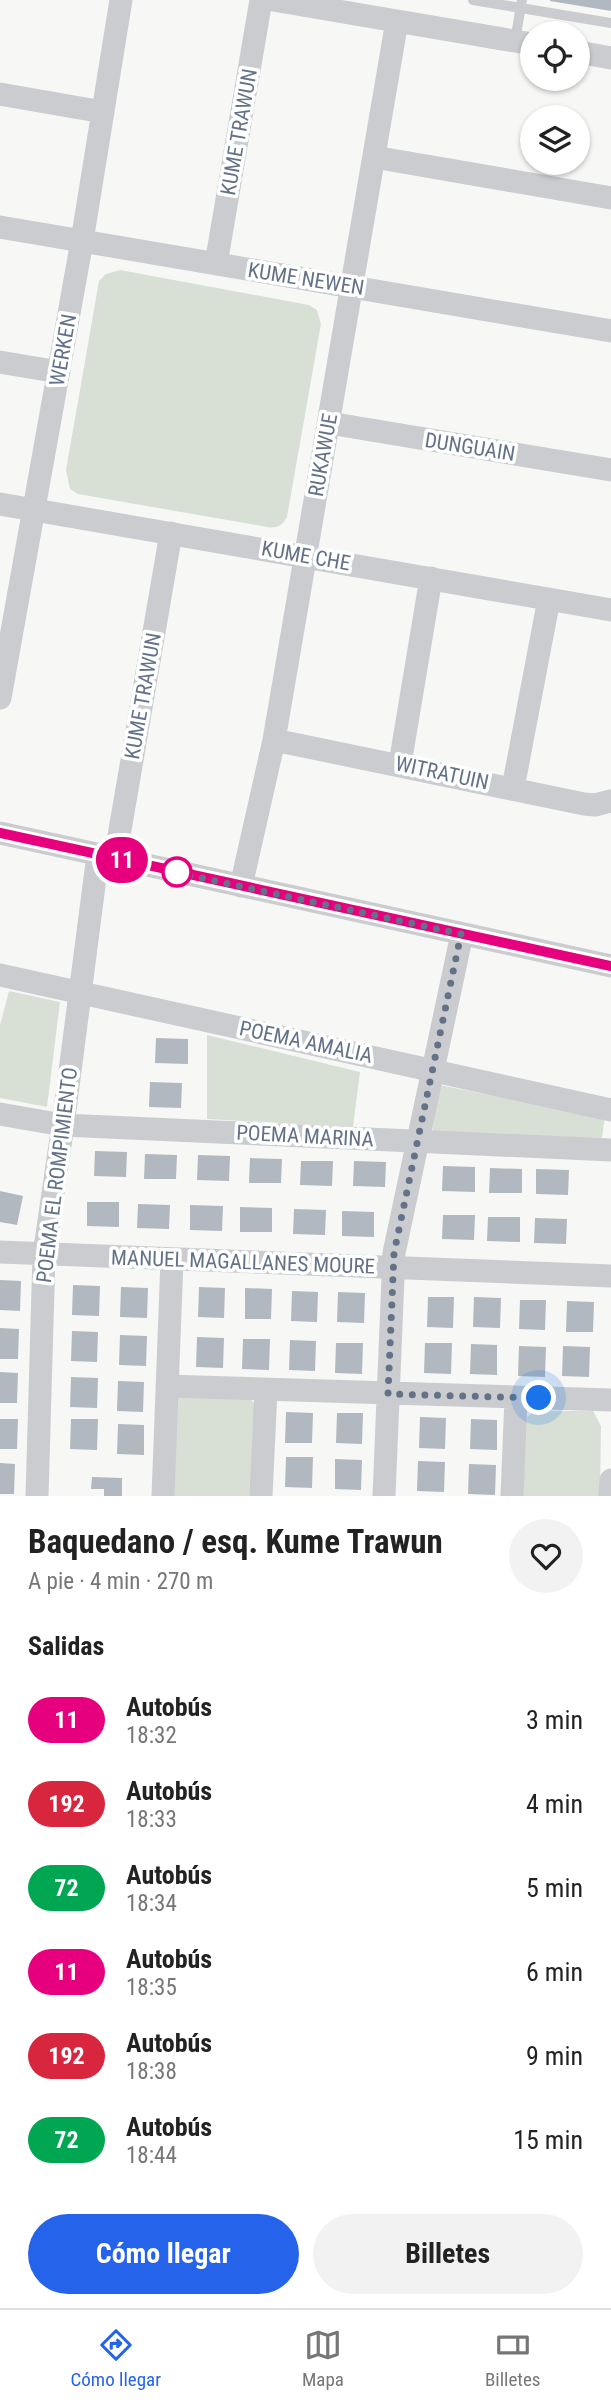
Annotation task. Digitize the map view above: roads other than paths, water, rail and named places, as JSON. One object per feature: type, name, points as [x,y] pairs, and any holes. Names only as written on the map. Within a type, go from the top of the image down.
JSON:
[{"type":"street","name":"WERKEN","points":[[1,685],[35,510],[121,0]]},
{"type":"street","name":"KUME TRAWUN","points":[[216,264],[261,0]]},
{"type":"street","points":[[272,0],[346,6],[397,21],[520,42]]},
{"type":"street","name":"RUKAWUE","points":[[242,886],[274,740],[397,21]]},
{"type":"street","points":[[590,54],[611,58]]},
{"type":"street","points":[[0,94],[103,112]]},
{"type":"street","points":[[374,157],[611,198]]},
{"type":"street","name":"KUME NEWEN","points":[[0,227],[611,331]]},
{"type":"street","points":[[0,362],[59,372]]},
{"type":"street","name":"DUNGUAIN","points":[[329,423],[611,470]]},
{"type":"street","name":"KUME CHE","points":[[0,504],[611,610]]},
{"type":"street","name":"KUME TRAWUN","points":[[106,857],[171,533]]},
{"type":"street","points":[[400,764],[431,578]]},
{"type":"street","points":[[513,788],[549,599]]},
{"type":"street","name":"WITRATUIN","points":[[274,740],[584,804],[595,805],[611,801]]},
{"type":"street","points":[[0,833],[611,966]]},
{"type":"street","name":"POEMA EL ROMPIMIENTO","points":[[37,1496],[44,1255],[80,993],[106,857]]},
{"type":"street","points":[[384,1496],[393,1268],[461,934]]},
{"type":"street","name":"POEMA AMALIA","points":[[0,975],[611,1110]]},
{"type":"street","name":"POEMA MARINA","points":[[0,1115],[63,1125],[611,1150]]},
{"type":"street","name":"MANUEL MAGALLANES MOURE","points":[[0,1252],[611,1276]]},
{"type":"street","points":[[163,1496],[172,1259]]},
{"type":"street","points":[[167,1386],[611,1401]]},
{"type":"street","points":[[261,1496],[266,1390]]},
{"type":"street","points":[[512,1496],[516,1398]]},
{"type":"street","points":[[610,1496],[611,1480]]},
{"type":"lane","points":[[473,0],[521,4],[611,23]]}]
